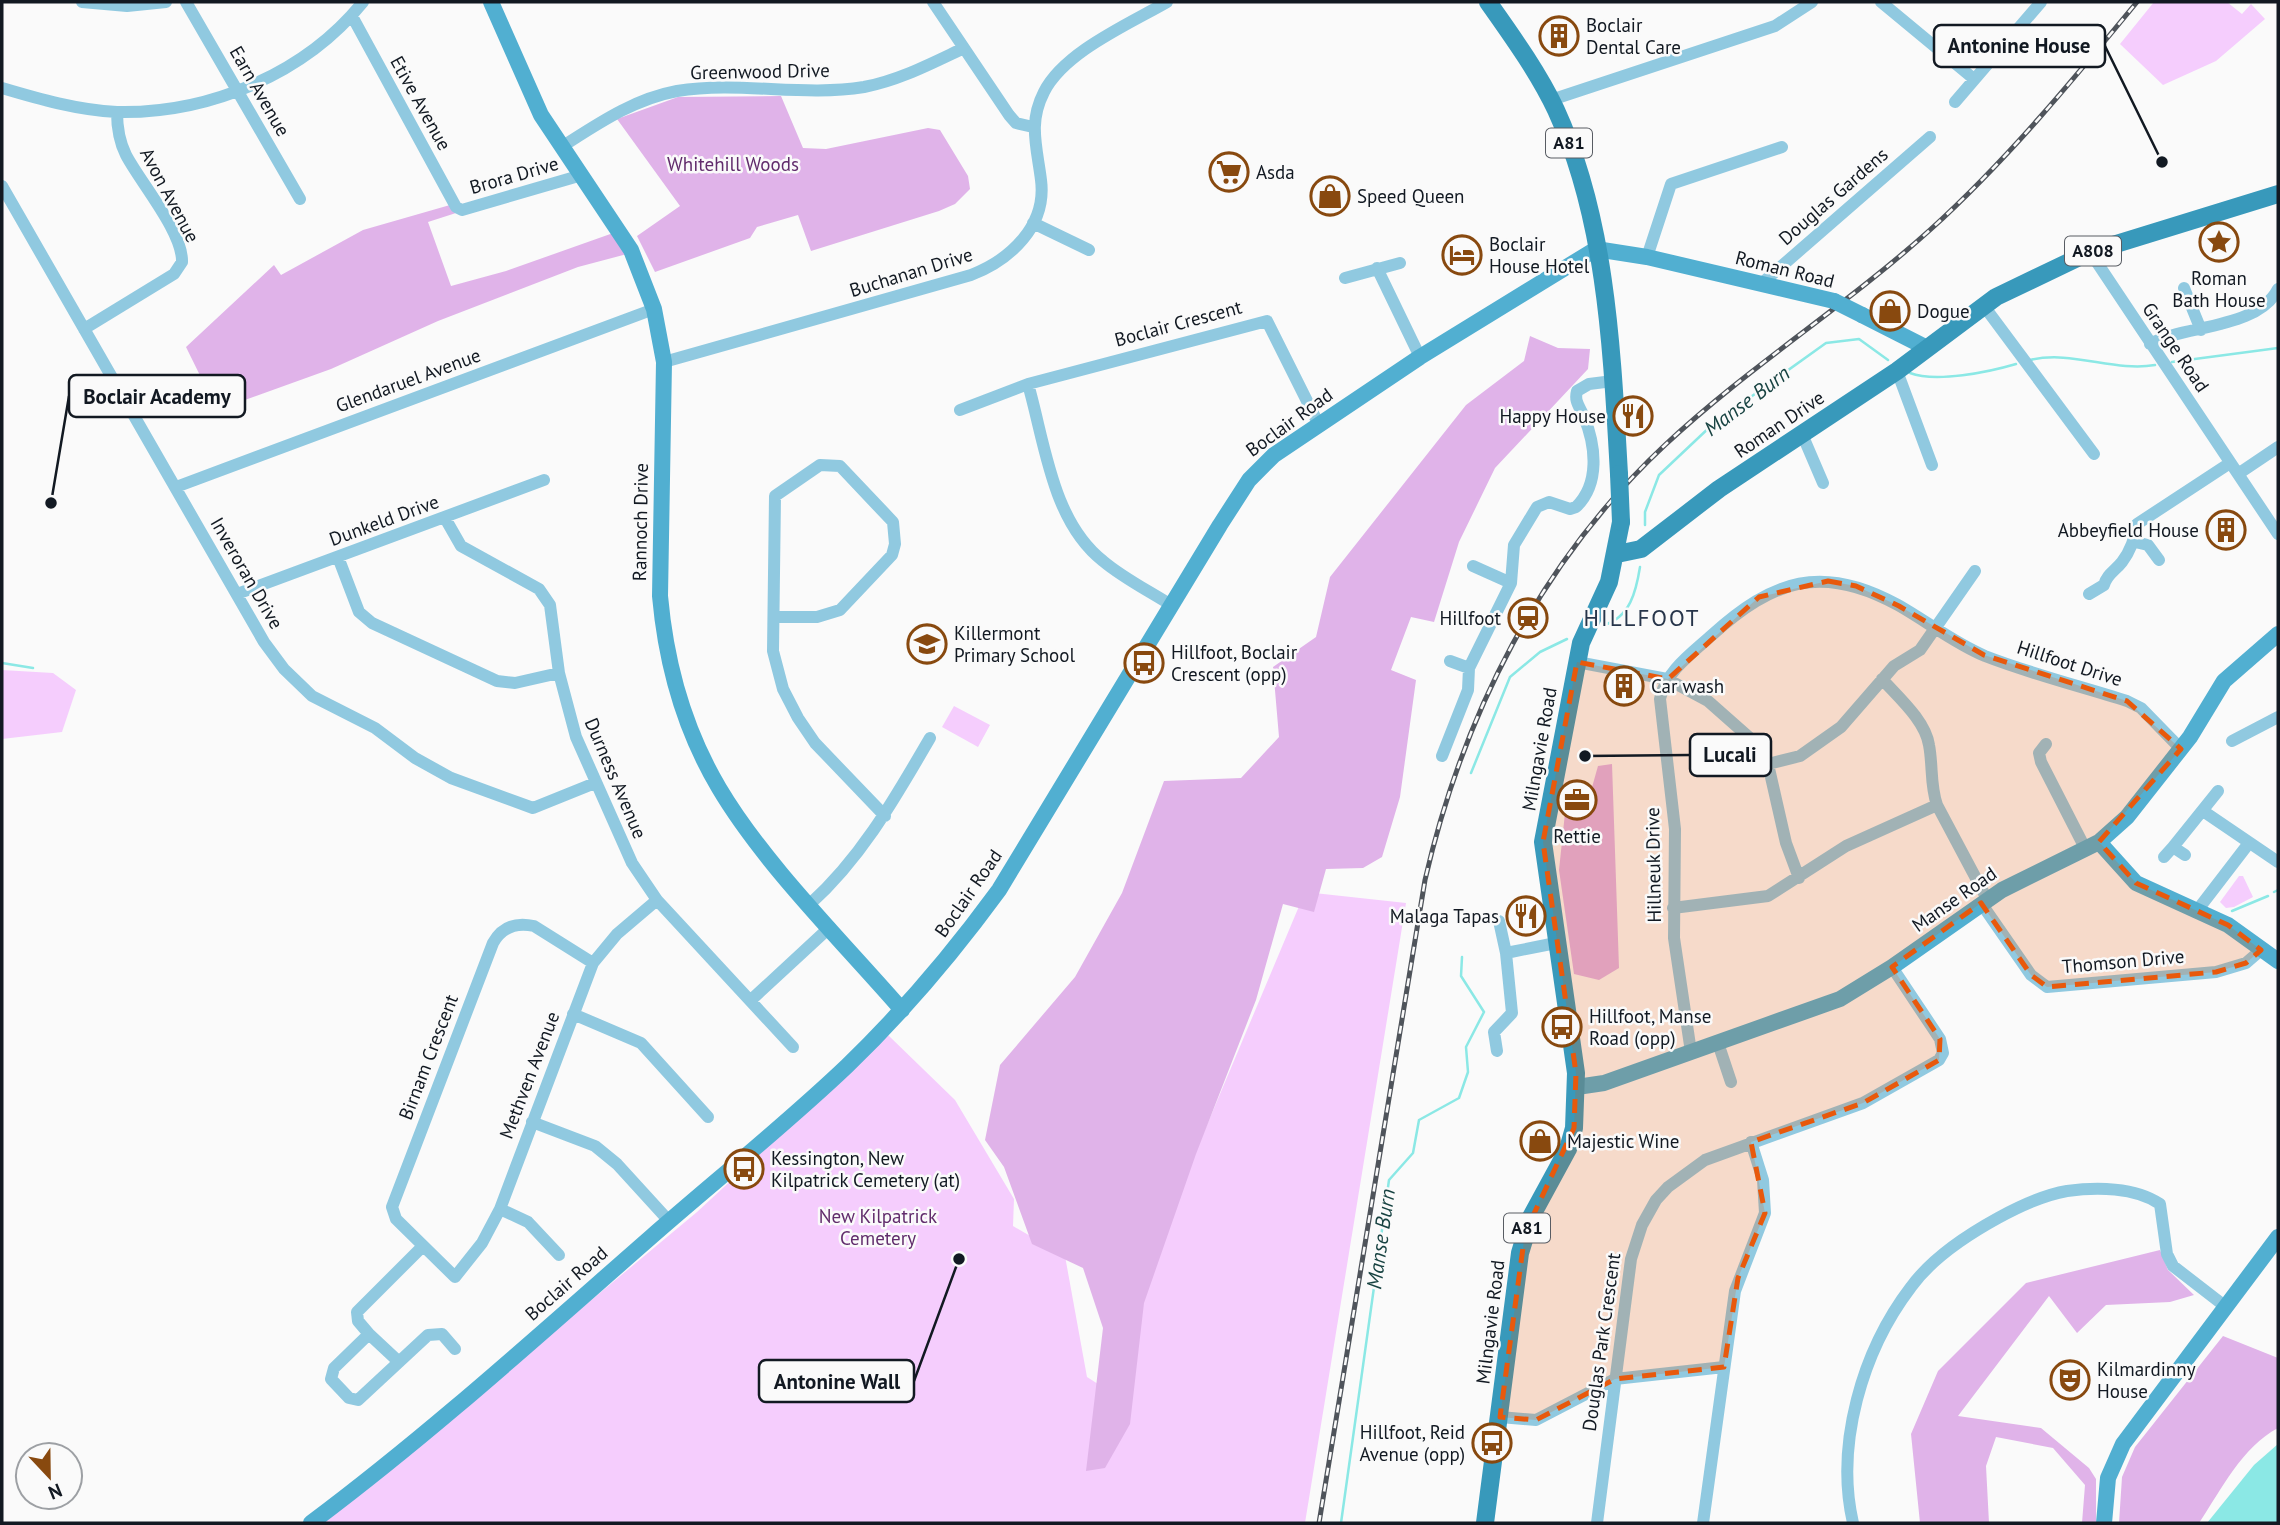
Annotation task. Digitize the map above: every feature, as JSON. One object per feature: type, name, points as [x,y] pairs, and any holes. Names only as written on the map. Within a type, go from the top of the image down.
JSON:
[{"type":"main road","name":"Milngavie Road","points":[[1486,1523],[1520,1253],[1531,1217],[1568,1149],[1574,1128],[1577,1087],[1544,842],[1577,662],[1585,632],[1609,582],[1621,527],[1609,326],[1575,159],[1551,100],[1488,2]]},
{"type":"main road","name":"A808","points":[[1927,348],[1996,297],[2090,252],[2278,194]]},
{"type":"main road","name":"Roman Drive","points":[[1617,554],[1641,549],[1719,489],[1897,371],[1927,348]]},
{"type":"main road","points":[[1621,527],[1639,538],[1655,537]]},
{"type":"street","points":[[82,2],[127,6],[166,2]]},
{"type":"street","name":"Earn Avenue","points":[[186,2],[300,199]]},
{"type":"street","points":[[2,88],[78,108],[117,112],[178,107],[238,91],[298,60],[352,16],[363,2]]},
{"type":"street","name":"Rannoch Drive","points":[[491,2],[541,115],[631,250],[654,309],[664,362],[660,596],[663,631],[675,685],[696,744],[719,788],[751,834],[902,1010]]},
{"type":"street","points":[[933,2],[1016,123],[1032,127]]},
{"type":"street","name":"Buchanan Drive","points":[[664,362],[971,275],[1005,258],[1033,223],[1039,208],[1041,182],[1032,127],[1045,90],[1062,66],[1167,2]]},
{"type":"street","points":[[1551,100],[1775,26],[1812,2]]},
{"type":"street","points":[[1881,2],[1974,79]]},
{"type":"street","points":[[1955,102],[2041,2]]},
{"type":"street","name":"Etive Avenue","points":[[352,16],[456,207]]},
{"type":"street","name":"Greenwood Drive","points":[[562,146],[610,115],[653,97],[697,89],[816,90],[866,86],[909,73],[964,48]]},
{"type":"street","name":"Avon Avenue","points":[[84,329],[174,274],[182,262],[178,243],[126,155],[119,135],[117,112]]},
{"type":"street","name":"Douglas Gardens","points":[[1761,284],[1930,136]]},
{"type":"street","points":[[1647,257],[1671,184],[1782,147]]},
{"type":"street","name":"Brora Drive","points":[[456,207],[462,209],[582,175]]},
{"type":"street","name":"Inveroran Drive","points":[[2,186],[273,657],[301,687],[322,703],[375,728],[431,768],[533,808],[595,783]]},
{"type":"street","points":[[1033,223],[1089,250]]},
{"type":"street","name":"Roman Road","points":[[1595,249],[1647,257],[1833,301],[1927,348]]},
{"type":"street","name":"Boclair Road","points":[[311,1523],[434,1427],[837,1075],[902,1010],[957,947],[999,890],[1171,605],[1256,471],[1420,357],[1595,249]]},
{"type":"street","name":"Grange Road","points":[[2090,252],[2278,534]]},
{"type":"street","points":[[1345,278],[1400,263]]},
{"type":"street","points":[[1377,268],[1420,357]]},
{"type":"street","points":[[2184,288],[2201,330]]},
{"type":"street","points":[[2151,344],[2160,339],[2201,330],[2263,306],[2278,289]]},
{"type":"street","points":[[1984,306],[2094,454]]},
{"type":"street","name":"Glendaruel Avenue","points":[[176,487],[654,309]]},
{"type":"street","name":"Boclair Crescent","points":[[960,410],[1028,384],[1267,321],[1319,425]]},
{"type":"street","points":[[1897,371],[1932,465]]},
{"type":"street","points":[[1442,756],[1468,690],[1469,668],[1511,583],[1514,545],[1537,507],[1549,502],[1570,509],[1576,507],[1592,480],[1590,434],[1575,400],[1577,391],[1589,384],[1613,381]]},
{"type":"street","points":[[1028,384],[1061,503],[1073,527],[1104,562],[1171,605]]},
{"type":"street","points":[[1802,433],[1823,483]]},
{"type":"street","points":[[2238,474],[2278,447]]},
{"type":"street","points":[[2089,594],[2104,585],[2106,576],[2121,565],[2135,542],[2137,524],[2230,463]]},
{"type":"street","points":[[775,617],[817,617],[840,610],[892,555],[895,544],[893,522],[840,466],[820,465],[775,496],[773,651],[777,669],[798,718],[815,743],[885,816]]},
{"type":"street","name":"Dunkeld Drive","points":[[237,594],[544,480]]},
{"type":"street","name":"Durness Avenue","points":[[445,517],[461,546],[539,589],[548,598],[559,673],[576,737],[632,863],[657,900],[793,1047]]},
{"type":"street","points":[[2135,542],[2148,545],[2159,560]]},
{"type":"street","points":[[338,558],[359,612],[372,623],[497,681],[514,683],[559,673]]},
{"type":"street","points":[[1473,566],[1511,583]]},
{"type":"street","points":[[1768,764],[1800,756],[1814,749],[1841,727],[1894,666],[1920,650],[1975,571]]},
{"type":"street","name":"Hillfoot Drive","points":[[1667,679],[1740,610],[1769,592],[1799,583],[1828,581],[1856,586],[1899,606],[1935,631],[1984,655],[2127,701],[2141,708],[2181,749]]},
{"type":"street","name":"Manse Road","points":[[1577,1087],[1604,1083],[1840,999],[1892,967],[1984,901],[2092,846],[2127,817],[2181,749],[2224,681],[2278,634]]},
{"type":"street","points":[[1450,661],[1469,668]]},
{"type":"street","points":[[1577,662],[1667,679],[1694,692],[1728,717],[1751,739],[1768,764],[1786,843],[1799,878]]},
{"type":"street","name":"Hillneuk Drive","points":[[1667,679],[1663,683],[1660,711],[1675,830],[1675,949],[1691,1052]]},
{"type":"street","points":[[1882,679],[1915,717],[1926,735],[1932,792],[1984,901]]},
{"type":"street","points":[[2232,741],[2278,718]]},
{"type":"street","points":[[810,904],[845,871],[885,816],[930,737]]},
{"type":"street","points":[[2046,744],[2039,753],[2041,762],[2092,846],[2136,883],[2228,925],[2278,961]]},
{"type":"street","points":[[2185,855],[2169,852],[2218,791]]},
{"type":"street","points":[[1674,908],[1757,899],[1782,890],[1846,846],[1937,806]]},
{"type":"street","points":[[2203,811],[2278,862]]},
{"type":"street","points":[[2196,912],[2249,843]]},
{"type":"street","name":"Methven Avenue","points":[[455,1277],[482,1243],[500,1209],[593,962],[617,934],[657,900]]},
{"type":"street","name":"Thomson Drive","points":[[1984,901],[2031,975],[2047,987],[2216,972],[2246,963],[2261,950]]},
{"type":"street","points":[[1497,1051],[1494,1032],[1512,1013],[1506,953],[1499,921]]},
{"type":"street","name":"Birnam Crescent","points":[[455,1277],[396,1219],[393,1202],[498,934],[513,925],[534,926],[593,962]]},
{"type":"street","points":[[751,1000],[830,927]]},
{"type":"street","points":[[1506,953],[1556,943]]},
{"type":"street","name":"Douglas Park Crescent","points":[[1597,1523],[1631,1259],[1649,1211],[1668,1187],[1695,1166],[1751,1142],[1863,1103],[1939,1060],[1943,1053],[1940,1039],[1892,967]]},
{"type":"street","points":[[572,1014],[642,1044],[708,1117]]},
{"type":"street","points":[[1718,1043],[1731,1082]]},
{"type":"street","points":[[532,1122],[594,1146],[617,1164],[669,1221]]},
{"type":"street","points":[[1703,1523],[1738,1278],[1761,1229],[1765,1213],[1763,1180],[1751,1142]]},
{"type":"street","points":[[1853,1523],[1845,1477],[1848,1443],[1864,1381],[1885,1329],[1923,1273],[1956,1244],[1990,1223],[2057,1193],[2108,1189],[2141,1195],[2161,1204],[2166,1224],[2165,1241],[2173,1266],[2226,1307]]},
{"type":"street","points":[[500,1209],[528,1222],[559,1255]]},
{"type":"street","points":[[2104,1523],[2108,1478],[2123,1444],[2278,1237]]},
{"type":"street","points":[[399,1362],[358,1321],[357,1312],[422,1247]]},
{"type":"street","points":[[369,1334],[330,1375],[349,1398],[363,1398],[399,1362],[435,1332],[442,1334],[456,1349]]},
{"type":"street","points":[[1500,1417],[1536,1420],[1615,1379],[1724,1367]]},
{"type":"highlighted area","points":[[1828,581],[1856,586],[1899,606],[1984,655],[2127,701],[2181,749],[2099,842],[2136,883],[2228,925],[2261,950],[2246,963],[2216,972],[2047,987],[2031,975],[1981,903],[1892,967],[1940,1039],[1939,1060],[1863,1103],[1751,1142],[1765,1213],[1738,1278],[1724,1367],[1615,1379],[1536,1420],[1500,1417],[1525,1233],[1574,1128],[1576,1073],[1543,842],[1577,662],[1668,679],[1759,597]]},
{"type":"green space","points":[[2154,2],[2227,2],[2242,14],[2251,4],[2265,19],[2216,61],[2163,85],[2120,44]]},
{"type":"green space","name":"Whitehill Woods","points":[[781,96],[803,148],[826,149],[928,128],[940,130],[968,176],[970,189],[955,204],[939,211],[811,251],[798,215],[757,227],[750,238],[655,272],[637,236],[680,206],[617,119],[678,97]]},
{"type":"green space","points":[[450,205],[456,213],[428,222],[451,286],[506,271],[616,232],[627,254],[578,267],[438,321],[331,369],[217,410],[186,347],[274,265],[281,275],[363,230]]},
{"type":"green space","points":[[1530,336],[1558,348],[1590,349],[1588,369],[1495,468],[1459,542],[1434,622],[1411,617],[1391,670],[1416,680],[1400,797],[1382,857],[1363,868],[1326,869],[1314,912],[1283,904],[1256,1000],[1196,1154],[1144,1303],[1130,1424],[1105,1468],[1086,1471],[1103,1328],[1083,1268],[1032,1244],[1004,1167],[985,1140],[1000,1065],[1075,977],[1122,893],[1164,781],[1241,778],[1279,737],[1273,667],[1316,637],[1330,577],[1466,405],[1524,361]]},
{"type":"green space","points":[[2,670],[53,673],[76,690],[62,732],[2,739]]},
{"type":"green space","points":[[954,706],[990,725],[978,747],[942,727]]},
{"type":"green space","points":[[1612,764],[1619,968],[1599,980],[1574,974],[1559,870],[1565,813],[1589,798],[1598,766]]},
{"type":"green space","points":[[2239,876],[2243,876],[2253,897],[2226,908],[2220,902]]},
{"type":"green space","name":"New Kilpatrick Cemetery","points":[[1305,892],[1406,903],[1305,1523],[324,1523],[697,1212],[888,1035],[955,1100],[1014,1199],[1013,1226],[1065,1256],[1087,1377],[1098,1384]]},
{"type":"green space","points":[[2160,1250],[2168,1270],[2194,1295],[2170,1302],[2106,1305],[2077,1333],[2049,1296],[1958,1416],[2041,1428],[2089,1468],[2096,1479],[2096,1523],[2082,1523],[2085,1485],[2053,1448],[1996,1437],[1986,1466],[1989,1523],[1920,1523],[1911,1434],[1938,1371],[2026,1283]]},
{"type":"green space","points":[[2223,1336],[2278,1358],[2278,1428],[2265,1436],[2243,1458],[2199,1523],[2119,1523],[2122,1477],[2135,1447]]},
{"type":"water","points":[[2278,1444],[2278,1523],[2207,1523],[2254,1465]]},
{"type":"waterway","name":"Manse Burn","points":[[1645,525],[1645,512],[1659,475],[1713,424],[1826,343],[1859,339],[1888,360]]},
{"type":"waterway","name":"Manse Burn","points":[[2172,362],[2278,348]]},
{"type":"waterway","name":"Manse Burn","points":[[2030,360],[2061,358],[2124,366],[2155,365]]},
{"type":"waterway","name":"Manse Burn","points":[[1910,373],[1948,377],[2016,364]]},
{"type":"waterway","name":"Manse Burn","points":[[1604,625],[1626,610],[1634,594],[1640,567]]},
{"type":"waterway","name":"Manse Burn","points":[[1471,773],[1510,677],[1540,652],[1567,639]]},
{"type":"waterway","points":[[2,663],[33,668]]},
{"type":"waterway","points":[[2274,892],[2278,890]]},
{"type":"waterway","points":[[2232,911],[2268,896]]},
{"type":"waterway","name":"Manse Burn","points":[[1341,1523],[1389,1180],[1413,1153],[1419,1120],[1459,1098],[1468,1072],[1466,1047],[1484,1012],[1461,976],[1462,957]]},
{"type":"railway","points":[[1319,1523],[1425,880],[1461,759],[1512,644],[1580,539],[1620,491],[1697,416],[1899,257],[1959,203],[2038,119],[2137,2]]},
{"type":"place","name":"Boclair Dental Care","points":[[1559,36]]},
{"type":"place","name":"Antonine House","points":[[2162,162]]},
{"type":"place","name":"Asda","points":[[1229,172]]},
{"type":"place","name":"Speed Queen","points":[[1330,196]]},
{"type":"place","name":"Roman Bath House","points":[[2219,242]]},
{"type":"place","name":"Boclair House Hotel","points":[[1462,255]]},
{"type":"place","name":"Dogue","points":[[1890,311]]},
{"type":"place","name":"Happy House","points":[[1633,416]]},
{"type":"place","name":"Boclair Academy","points":[[51,503]]},
{"type":"place","name":"Abbeyfield House","points":[[2226,530]]},
{"type":"place","name":"Hillfoot","points":[[1528,618]]},
{"type":"place","name":"Killermont Primary School","points":[[927,644]]},
{"type":"place","name":"Hillfoot, Boclair Crescent (opp)","points":[[1144,663]]},
{"type":"place","name":"Car wash","points":[[1624,686]]},
{"type":"place","name":"Lucali","points":[[1585,756]]},
{"type":"place","name":"Rettie","points":[[1577,800]]},
{"type":"place","name":"Malaga Tapas","points":[[1526,916]]},
{"type":"place","name":"Hillfoot, Manse Road (opp)","points":[[1562,1027]]},
{"type":"place","name":"Majestic Wine","points":[[1540,1141]]},
{"type":"place","name":"Kessington, New Kilpatrick Cemetery (at)","points":[[744,1169]]},
{"type":"place","name":"Antonine Wall","points":[[959,1259]]},
{"type":"place","name":"Kilmardinny House","points":[[2070,1380]]},
{"type":"place","name":"Hillfoot, Reid Avenue (opp)","points":[[1492,1443]]},
{"type":"district","name":"HILLFOOT","points":[[1642,618]]}]
